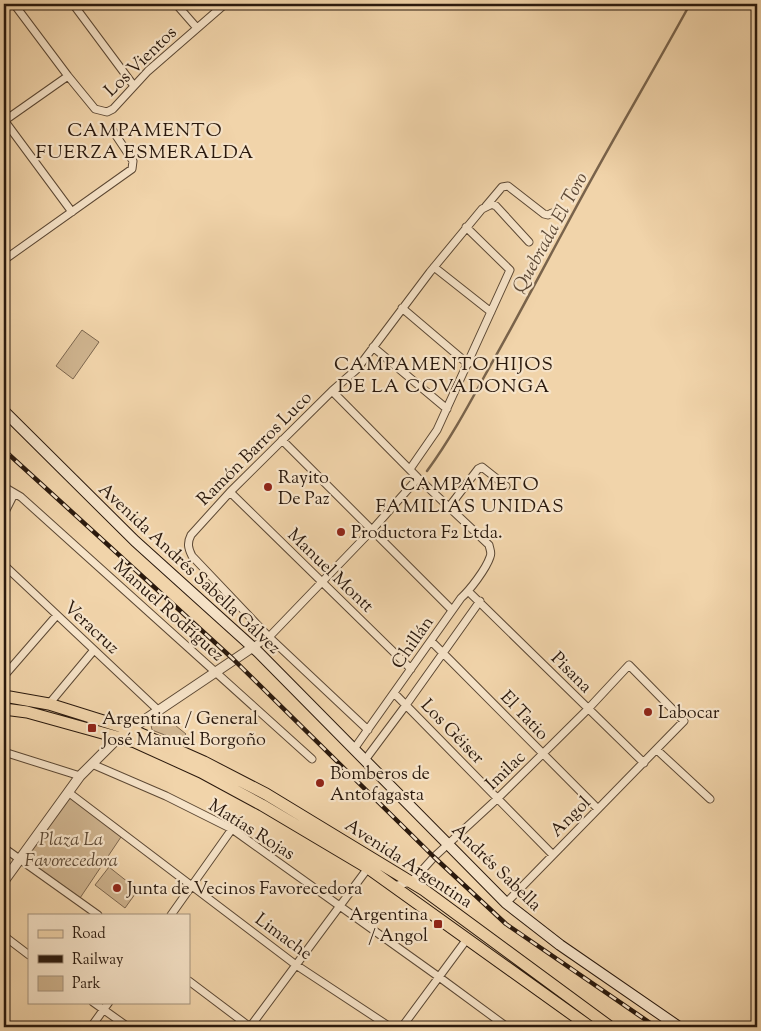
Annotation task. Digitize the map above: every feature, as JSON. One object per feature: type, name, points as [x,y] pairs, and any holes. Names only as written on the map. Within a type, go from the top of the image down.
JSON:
[{"type":"main road","name":"Avenida Andrés Sabella Gálvez","points":[[4,411],[134,540],[216,616],[253,647],[354,749]]},
{"type":"main road","name":"Avenida Argentina","points":[[4,696],[49,704],[132,730],[204,762],[266,794],[410,882],[463,918],[610,1027]]},
{"type":"main road","name":"Avenida Argentina","points":[[4,709],[27,712],[135,742],[201,772],[368,868],[590,1027]]},
{"type":"main road","name":"Andrés Sabella","points":[[354,749],[506,904],[568,950],[679,1027]]},
{"type":"street","points":[[14,4],[68,76],[4,121],[72,212]]},
{"type":"street","points":[[72,4],[134,86]]},
{"type":"street","points":[[176,4],[197,28]]},
{"type":"street","name":"Los Vientos","points":[[68,76],[95,109],[107,112],[113,109],[134,86],[226,4]]},
{"type":"street","points":[[5,256],[72,212],[132,169],[134,160],[113,131]]},
{"type":"street","name":"Ramón Barros Luco","points":[[268,637],[192,556],[188,540],[191,535],[230,492],[282,440],[357,369],[434,267],[466,227],[502,187],[508,186],[544,214],[552,213]]},
{"type":"street","points":[[486,207],[492,204],[496,206],[529,242]]},
{"type":"street","points":[[410,469],[437,430],[510,270],[466,227]]},
{"type":"street","points":[[434,267],[491,312]]},
{"type":"street","points":[[402,308],[468,364]]},
{"type":"street","points":[[373,347],[447,409]]},
{"type":"street","points":[[332,391],[448,507],[478,469],[482,467],[506,486]]},
{"type":"street","points":[[282,440],[452,610]]},
{"type":"street","points":[[4,881],[80,776],[119,737],[268,637],[372,530],[418,478]]},
{"type":"street","name":"Manuel Rodríguez","points":[[4,487],[21,498],[312,759]]},
{"type":"street","name":"Manuel Montt","points":[[230,492],[411,669]]},
{"type":"street","points":[[4,514],[14,494]]},
{"type":"street","name":"Chillán","points":[[354,749],[490,559],[489,545],[448,507]]},
{"type":"street","name":"Veracruz","points":[[4,565],[159,711]]},
{"type":"street","name":"Pisana","points":[[468,591],[644,763]]},
{"type":"street","points":[[365,760],[480,601]]},
{"type":"street","points":[[4,676],[57,615]]},
{"type":"street","points":[[268,637],[368,730]]},
{"type":"street","name":"El Tatio","points":[[431,641],[598,809]]},
{"type":"street","points":[[49,704],[94,650]]},
{"type":"street","name":"Imilac","points":[[410,882],[543,754],[629,665],[684,721]]},
{"type":"street","name":"Los Géiser","points":[[394,693],[553,855]]},
{"type":"street","name":"Angol","points":[[506,904],[684,721]]},
{"type":"street","points":[[657,750],[710,799]]},
{"type":"street","points":[[4,752],[80,776]]},
{"type":"street","name":"Matías Rojas","points":[[92,764],[166,796],[232,829],[507,1027]]},
{"type":"street","name":"Limache","points":[[68,792],[296,965],[390,1027]]},
{"type":"street","points":[[172,914],[232,829]]},
{"type":"street","points":[[4,848],[97,914]]},
{"type":"street","points":[[190,982],[250,1027],[368,868]]},
{"type":"street","points":[[394,886],[410,882]]},
{"type":"street","points":[[4,936],[28,954]]},
{"type":"street","points":[[402,1027],[467,939]]},
{"type":"street","points":[[96,1004],[128,1027]]},
{"type":"street","points":[[91,1027],[108,1004]]},
{"type":"green space","points":[[82,330],[99,342],[73,379],[56,366]]},
{"type":"green space","points":[[165,717],[186,734],[180,741],[152,730],[151,725]]},
{"type":"green space","name":"Plaza La Favorecedora","points":[[68,792],[123,834],[78,901],[20,859]]},
{"type":"green space","name":"Junta de Vecinos Favorecedora","points":[[109,867],[138,890],[125,908],[95,885]]},
{"type":"waterway","name":"Quebrada El Toro","points":[[427,471],[471,401],[596,171],[690,4]]},
{"type":"railway","points":[[4,450],[233,659],[434,857],[506,924],[656,1027]]},
{"type":"place","name":"Rayito De Paz","points":[[268,487]]},
{"type":"place","name":"Productora F2 Ltda.","points":[[341,532]]},
{"type":"place","name":"Labocar","points":[[648,712]]},
{"type":"place","name":"Argentina / General José Manuel Borgoño","points":[[92,728]]},
{"type":"place","name":"Bomberos de Antofagasta","points":[[320,783]]},
{"type":"place","name":"Junta de Vecinos Favorecedora","points":[[117,888]]},
{"type":"place","name":"Argentina / Angol","points":[[438,924]]},
{"type":"district","name":"CAMPAMENTO FUERZA ESMERALDA","points":[[145,140]]},
{"type":"district","name":"CAMPAMENTO HIJOS DE LA COVADONGA","points":[[444,374]]},
{"type":"district","name":"CAMPAMETO FAMILIAS UNIDAS","points":[[470,494]]}]
